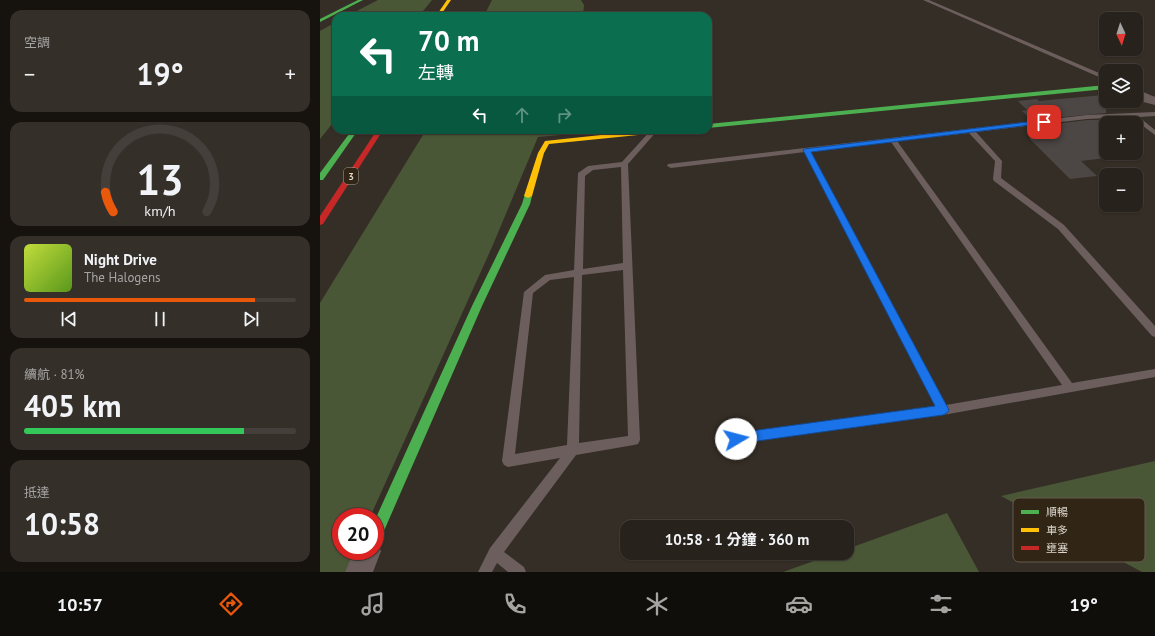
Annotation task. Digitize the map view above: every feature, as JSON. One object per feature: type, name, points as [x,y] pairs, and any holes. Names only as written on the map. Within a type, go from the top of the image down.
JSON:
[{"type":"main road","points":[[320,16],[352,0]]},
{"type":"main road","points":[[339,12],[361,0]]},
{"type":"main road","points":[[441,12],[449,1]]},
{"type":"main road","points":[[320,22],[332,16]]},
{"type":"main road","points":[[712,126],[1099,88]]},
{"type":"main road","name":"3","points":[[320,178],[351,134]]},
{"type":"main road","name":"3","points":[[320,222],[377,134]]},
{"type":"main road","points":[[384,515],[477,306],[526,204],[541,153],[547,142],[633,134]]},
{"type":"street","points":[[1143,97],[1155,100]]},
{"type":"street","points":[[359,572],[364,560]]},
{"type":"lane","points":[[925,0],[1099,75]]},
{"type":"lane","points":[[1143,94],[1155,100]]},
{"type":"lane","points":[[671,166],[1087,117],[1155,114]]},
{"type":"lane","points":[[1132,115],[1155,132]]},
{"type":"lane","points":[[971,131],[999,161],[997,179],[1061,227],[1155,333]]},
{"type":"lane","points":[[485,572],[495,553],[573,450],[581,175],[591,168],[624,164],[652,134]]},
{"type":"lane","points":[[893,140],[1070,388]]},
{"type":"lane","points":[[807,150],[943,410]]},
{"type":"lane","points":[[624,164],[634,440],[508,461],[529,292],[548,277],[627,266]]},
{"type":"lane","points":[[736,439],[943,410],[1155,373]]},
{"type":"lane","points":[[495,553],[519,572]]},
{"type":"green space","points":[[378,0],[432,0],[422,12],[355,12]]},
{"type":"green space","points":[[492,0],[581,0],[584,5],[583,12],[486,12]]},
{"type":"green space","points":[[332,24],[332,124],[320,139],[320,31]]},
{"type":"green space","points":[[424,134],[572,134],[538,137],[492,247],[374,508],[332,508],[332,560],[351,560],[345,572],[320,572],[320,303]]},
{"type":"green space","points":[[1155,461],[1155,572],[1142,572],[1123,562],[1145,562],[1145,498],[1013,498],[1013,502],[1001,496]]},
{"type":"green space","points":[[947,513],[979,572],[783,572],[816,560],[854,560],[854,546]]},
{"type":"building","points":[[1099,95],[1099,108],[1114,108],[1106,109],[1106,113],[1032,120],[1022,111],[1027,110],[1018,101],[1037,99],[1039,101]]},
{"type":"building","points":[[1099,120],[1099,159],[1081,161],[1097,176],[1070,179],[1029,138],[1050,136],[1039,126]]},
{"type":"traffic: fast","points":[[338,12],[361,0]]},
{"type":"traffic: fast","points":[[320,21],[332,15]]},
{"type":"traffic: fast","points":[[712,126],[1099,88]]},
{"type":"traffic: fast","points":[[320,178],[352,134]]},
{"type":"traffic: fast","points":[[384,515],[477,306],[526,204],[528,196]]},
{"type":"traffic: slow","points":[[441,12],[449,0]]},
{"type":"traffic: slow","points":[[528,196],[541,153],[547,142],[628,134]]},
{"type":"traffic: jam","points":[[320,222],[377,134]]},
{"type":"route","points":[[736,439],[943,410],[807,150],[1044,122]]}]
